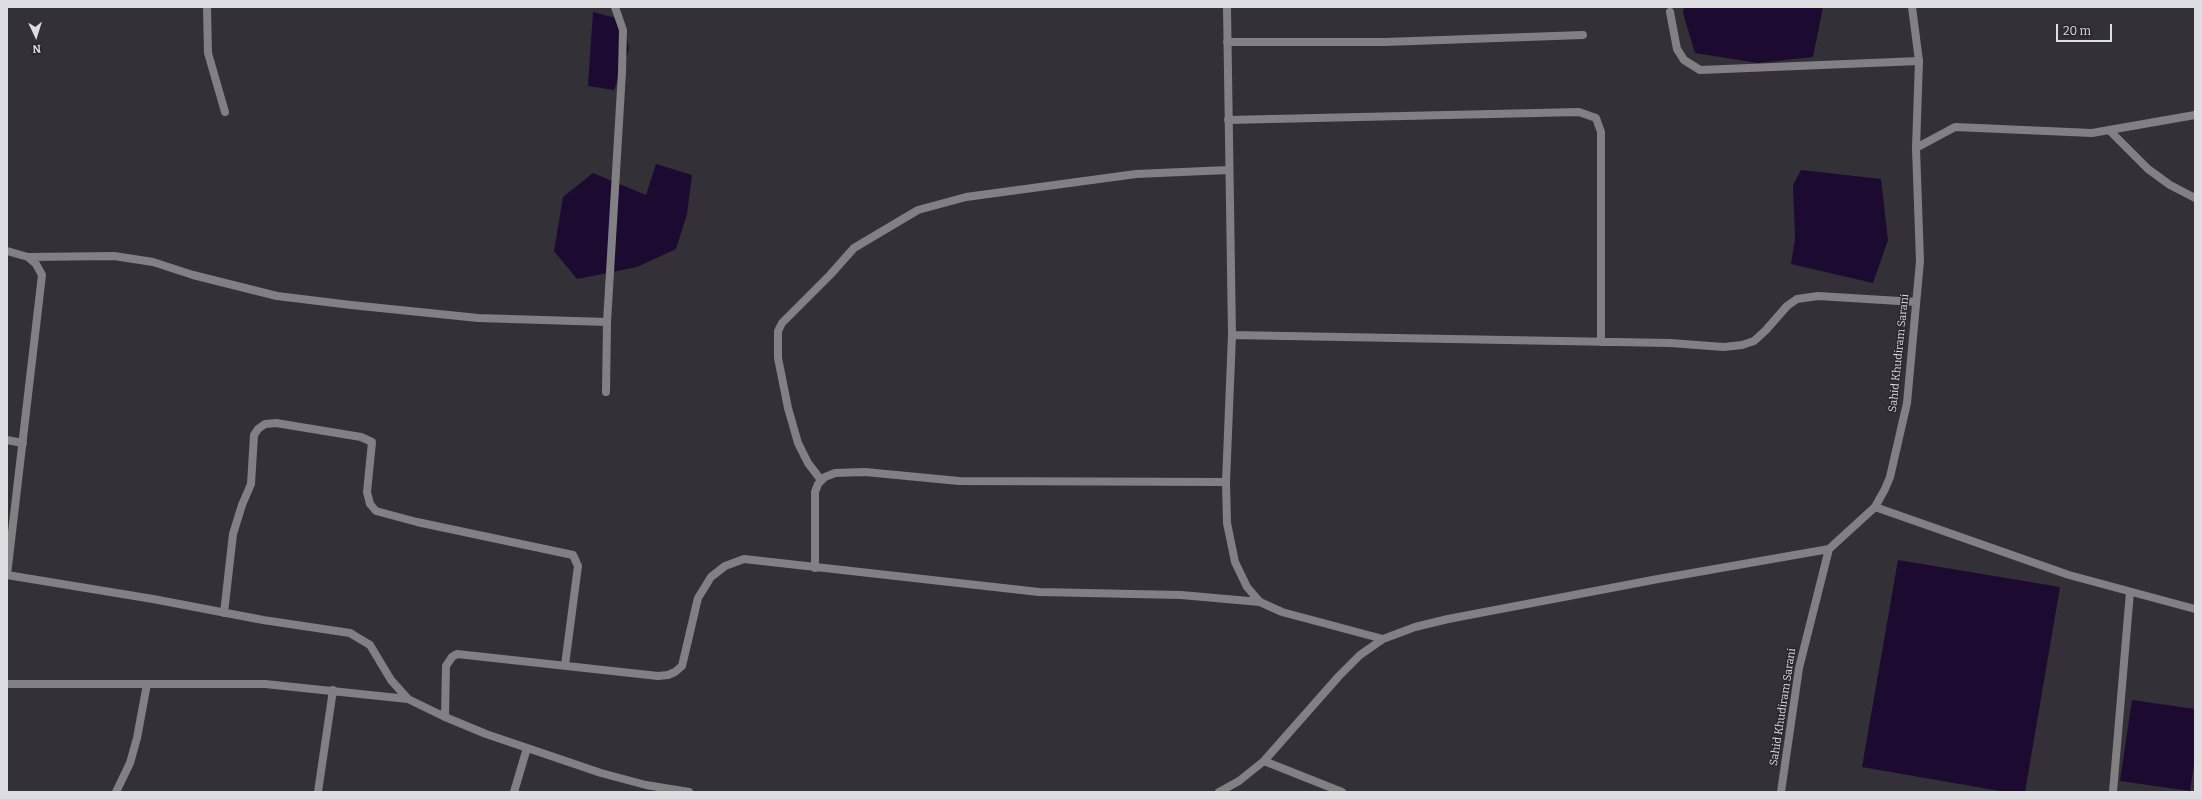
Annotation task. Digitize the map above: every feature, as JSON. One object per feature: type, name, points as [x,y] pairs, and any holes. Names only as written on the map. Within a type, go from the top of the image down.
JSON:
[{"type":"street","points":[[207,7],[208,53],[225,112]]},
{"type":"street","points":[[606,392],[607,322],[623,30],[614,7]]},
{"type":"street","points":[[1227,7],[1228,170],[1232,334],[1226,482],[1227,523],[1235,562],[1247,587],[1260,602]]},
{"type":"street","name":"Sahid Khudiram Sarani","points":[[1781,792],[1799,668],[1829,549],[1875,507],[1890,477],[1907,403],[1920,261],[1916,148],[1919,61],[1912,7]]},
{"type":"street","points":[[1670,12],[1677,49],[1684,60],[1700,70],[1919,61]]},
{"type":"street","points":[[1227,42],[1385,42],[1583,35]]},
{"type":"street","points":[[1228,120],[1579,112],[1596,118],[1601,132],[1601,342]]},
{"type":"street","points":[[1916,148],[1956,128],[2092,133],[2195,115]]},
{"type":"street","points":[[2109,130],[2148,169],[2170,184],[2195,198]]},
{"type":"street","points":[[822,480],[808,463],[798,443],[788,408],[778,358],[778,331],[782,323],[830,275],[854,248],[918,210],[966,197],[1136,174],[1228,170]]},
{"type":"street","points":[[7,251],[28,257],[114,256],[153,262],[192,275],[277,296],[351,306],[478,318],[607,322]]},
{"type":"street","points":[[28,257],[36,264],[42,275],[42,288],[7,575],[224,613],[350,633],[370,644],[391,680],[408,699]]},
{"type":"street","points":[[1232,334],[1601,342],[1724,347],[1742,345],[1754,341],[1787,306],[1797,299],[1818,296],[1916,302]]},
{"type":"street","points":[[224,613],[234,534],[242,505],[251,484],[254,435],[258,429],[265,424],[276,423],[361,437],[372,442],[367,492],[370,504],[376,511],[417,522],[573,555],[578,566],[565,665]]},
{"type":"street","points":[[7,440],[23,443]]},
{"type":"street","points":[[815,568],[815,492],[825,477],[835,473],[865,472],[959,481],[1226,482]]},
{"type":"street","points":[[1875,507],[2069,575],[2195,609]]},
{"type":"street","points":[[1219,792],[1239,781],[1264,761],[1339,676],[1360,655],[1383,639],[1415,627],[1448,619],[1658,579],[1829,549]]},
{"type":"street","points":[[445,717],[446,666],[452,657],[458,654],[668,676],[682,666],[698,598],[711,578],[725,566],[744,559],[1039,592],[1180,595],[1260,602],[1282,612],[1383,639]]},
{"type":"street","points":[[2113,792],[2130,592]]},
{"type":"street","points":[[116,792],[130,763],[136,744],[147,684]]},
{"type":"street","points":[[7,686],[265,684],[408,699],[445,717],[527,748],[645,789],[689,792]]},
{"type":"street","points":[[318,792],[333,690]]},
{"type":"street","points":[[514,792],[527,748]]},
{"type":"street","points":[[1264,761],[1342,792]]},
{"type":"shaded area","points":[[1684,7],[1823,7],[1813,57],[1758,63],[1695,53],[1683,13]]},
{"type":"shaded area","points":[[593,12],[623,20],[629,49],[614,90],[588,86]]},
{"type":"shaded area","points":[[656,164],[692,175],[687,214],[676,249],[637,267],[577,279],[554,251],[563,197],[593,173],[646,195]]},
{"type":"shaded area","points":[[1801,170],[1881,179],[1888,240],[1873,283],[1791,264],[1795,239],[1793,185]]},
{"type":"shaded area","points":[[1898,560],[2060,587],[2025,792],[2006,792],[1862,767]]},
{"type":"shaded area","points":[[2132,700],[2195,709],[2195,757],[2190,791],[2120,781]]}]
